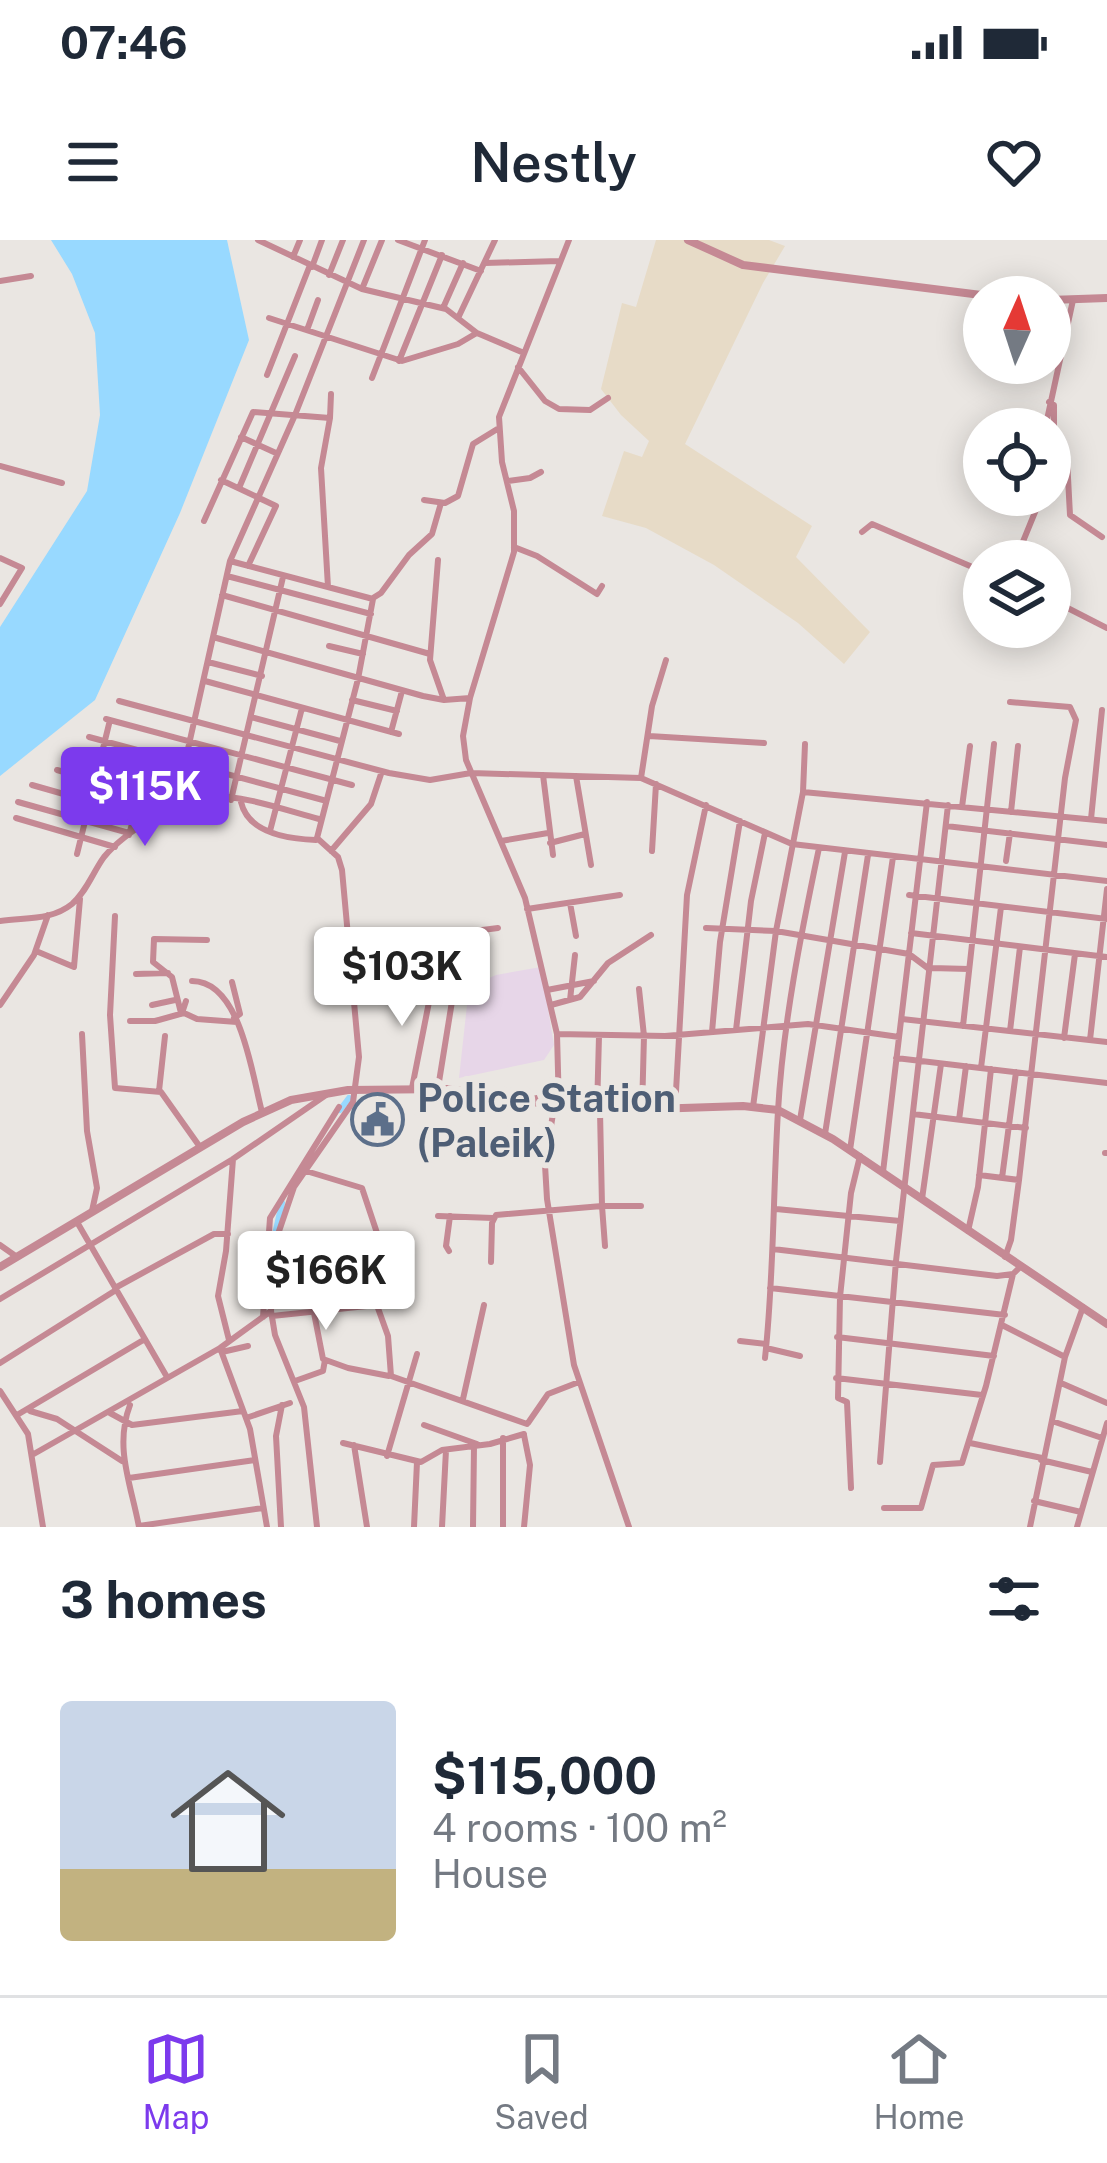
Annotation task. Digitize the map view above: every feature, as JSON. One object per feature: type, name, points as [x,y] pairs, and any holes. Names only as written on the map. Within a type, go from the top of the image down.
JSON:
[{"type":"street","points":[[258,240],[347,284],[443,308],[477,333],[524,353]]},
{"type":"street","points":[[276,250],[280,240]]},
{"type":"street","points":[[293,257],[300,240]]},
{"type":"street","points":[[267,375],[322,240]]},
{"type":"street","points":[[329,275],[344,240]]},
{"type":"street","points":[[176,806],[230,561],[295,416],[364,240]]},
{"type":"street","points":[[362,289],[382,240]]},
{"type":"street","points":[[398,240],[424,244],[442,255],[483,267],[560,261]]},
{"type":"street","points":[[459,316],[495,240]]},
{"type":"street","points":[[568,240],[502,404],[500,428],[514,547],[470,698],[464,747],[527,909],[548,990],[557,1034],[560,1094],[545,1165],[548,1212],[579,1382],[629,1527]]},
{"type":"street","points":[[688,240],[738,264],[963,293]]},
{"type":"street","points":[[372,378],[424,244]]},
{"type":"street","points":[[399,361],[442,255]]},
{"type":"street","points":[[443,308],[463,263]]},
{"type":"street","points":[[0,280],[31,276]]},
{"type":"street","points":[[1048,408],[1073,300],[1107,298]]},
{"type":"street","points":[[307,330],[318,300]]},
{"type":"street","points":[[269,318],[399,361],[458,344],[477,333]]},
{"type":"street","points":[[239,488],[295,356]]},
{"type":"street","points":[[518,367],[545,401],[559,410],[590,410],[608,398]]},
{"type":"street","points":[[289,374],[308,381]]},
{"type":"street","points":[[328,587],[322,468],[331,394]]},
{"type":"street","points":[[1049,402],[1054,407],[1054,444],[1066,459],[1070,515],[1102,538]]},
{"type":"street","points":[[204,521],[254,411],[330,418]]},
{"type":"street","points":[[424,500],[441,503],[460,495],[473,444],[500,428]]},
{"type":"street","points":[[241,437],[277,454]]},
{"type":"street","points":[[0,466],[62,483]]},
{"type":"street","points":[[508,481],[542,472]]},
{"type":"street","points":[[221,480],[276,506],[248,566]]},
{"type":"street","points":[[230,561],[373,598],[432,534],[441,503]]},
{"type":"street","points":[[862,532],[872,524],[963,563]]},
{"type":"street","points":[[243,530],[260,540]]},
{"type":"street","points":[[514,547],[597,594],[602,586]]},
{"type":"street","points":[[0,558],[22,568],[0,604]]},
{"type":"street","points":[[438,560],[430,654],[444,700]]},
{"type":"street","points":[[227,576],[371,614]]},
{"type":"street","points":[[231,800],[284,577]]},
{"type":"street","points":[[222,595],[430,654]]},
{"type":"street","points":[[318,840],[373,598]]},
{"type":"street","points":[[320,622],[325,602]]},
{"type":"street","points":[[1071,610],[1107,628]]},
{"type":"street","points":[[213,638],[402,691],[444,700],[470,698]]},
{"type":"street","points":[[328,646],[363,654]]},
{"type":"street","points":[[641,778],[652,706],[666,660]]},
{"type":"street","points":[[208,662],[262,676]]},
{"type":"street","points":[[205,681],[395,733],[402,691]]},
{"type":"street","points":[[352,700],[397,712]]},
{"type":"street","points":[[119,701],[382,772],[439,780],[471,772],[641,778],[792,844],[1107,885],[1104,956],[1090,1040]]},
{"type":"street","points":[[1005,1257],[1026,1128],[1074,712],[1064,706],[1010,702]]},
{"type":"street","points":[[270,831],[302,708]]},
{"type":"street","points":[[1091,820],[1102,710]]},
{"type":"street","points":[[251,717],[340,742]]},
{"type":"street","points":[[77,854],[108,719],[352,785]]},
{"type":"street","points":[[89,736],[325,800]]},
{"type":"street","points":[[649,736],[764,742]]},
{"type":"street","points":[[753,1107],[776,931],[803,792],[805,744]]},
{"type":"street","points":[[963,1026],[994,744]]},
{"type":"street","points":[[962,807],[970,746]]},
{"type":"street","points":[[1011,812],[1018,746]]},
{"type":"street","points":[[129,834],[152,754]]},
{"type":"street","points":[[57,770],[176,806]]},
{"type":"street","points":[[331,851],[371,804],[382,772]]},
{"type":"street","points":[[543,775],[553,855]]},
{"type":"street","points":[[577,776],[591,865]]},
{"type":"street","points":[[652,851],[656,784]]},
{"type":"street","points":[[32,785],[134,814]]},
{"type":"street","points":[[803,792],[1107,820]]},
{"type":"street","points":[[0,921],[48,915],[70,906],[129,834],[176,806],[204,796],[320,819]]},
{"type":"street","points":[[18,802],[129,834]]},
{"type":"street","points":[[241,802],[247,819],[270,831],[318,840],[341,863],[359,1057],[353,1102],[293,1187],[270,1250]]},
{"type":"street","points":[[883,1172],[912,896],[927,802]]},
{"type":"street","points":[[675,1109],[687,895],[706,805]]},
{"type":"street","points":[[880,1462],[900,1221],[948,805]]},
{"type":"street","points":[[1034,835],[1036,814]]},
{"type":"street","points":[[16,818],[115,847]]},
{"type":"street","points":[[712,1033],[722,928],[740,821]]},
{"type":"street","points":[[946,826],[1107,845]]},
{"type":"street","points":[[736,1030],[765,833]]},
{"type":"street","points":[[1006,861],[1010,833]]},
{"type":"street","points":[[501,841],[586,834]]},
{"type":"street","points":[[765,1358],[778,1110],[819,848]]},
{"type":"street","points":[[800,1120],[845,852]]},
{"type":"street","points":[[825,1134],[868,855]]},
{"type":"street","points":[[850,1150],[892,857]]},
{"type":"street","points":[[527,909],[620,895]]},
{"type":"street","points":[[36,951],[67,968],[74,967],[80,896]]},
{"type":"street","points":[[912,896],[1106,919]]},
{"type":"street","points":[[570,902],[576,936]]},
{"type":"street","points":[[968,1231],[985,1123],[986,1028],[1001,907]]},
{"type":"street","points":[[0,1005],[36,951],[48,915]]},
{"type":"street","points":[[115,916],[110,1015],[115,1088],[159,1091]]},
{"type":"street","points":[[349,947],[498,928]]},
{"type":"street","points":[[706,928],[776,931],[932,958]]},
{"type":"street","points":[[911,933],[1104,956]]},
{"type":"street","points":[[551,1005],[586,993],[608,963],[651,935]]},
{"type":"street","points":[[182,1013],[164,971],[153,962],[155,938],[207,940]]},
{"type":"street","points":[[1010,1031],[1020,947]]},
{"type":"street","points":[[909,954],[930,969],[969,970]]},
{"type":"street","points":[[1064,1038],[1075,954]]},
{"type":"street","points":[[570,1000],[575,956]]},
{"type":"street","points":[[403,964],[441,983],[429,1002],[412,1088]]},
{"type":"street","points":[[136,974],[164,971]]},
{"type":"street","points":[[192,981],[205,981],[216,988],[237,1018],[262,1112]]},
{"type":"street","points":[[548,990],[594,981]]},
{"type":"street","points":[[232,982],[237,1018]]},
{"type":"street","points":[[438,1088],[454,989]]},
{"type":"street","points":[[639,989],[644,1036],[642,1111]]},
{"type":"street","points":[[152,1005],[175,1000]]},
{"type":"street","points":[[182,1013],[186,1001]]},
{"type":"street","points":[[130,1021],[155,1021],[182,1013],[197,1019],[237,1018]]},
{"type":"street","points":[[901,1019],[1107,1042]]},
{"type":"street","points":[[557,1034],[681,1035],[815,1025],[899,1037]]},
{"type":"street","points":[[82,1034],[87,1131],[97,1188],[90,1214]]},
{"type":"street","points":[[165,1036],[159,1091],[200,1147]]},
{"type":"street","points":[[599,1036],[605,1246]]},
{"type":"street","points":[[896,1058],[1107,1082]]},
{"type":"street","points":[[922,1199],[941,1064]]},
{"type":"street","points":[[959,1120],[966,1066]]},
{"type":"street","points":[[1002,1178],[1016,1072]]},
{"type":"street","points":[[0,1267],[200,1147],[298,1097],[328,1091],[438,1088],[598,1111],[778,1110],[860,1156],[1005,1257],[1016,1270],[1107,1324]]},
{"type":"street","points":[[0,1299],[232,1159],[323,1100],[328,1091]]},
{"type":"street","points":[[523,1101],[560,1094]]},
{"type":"street","points":[[317,1527],[307,1422],[268,1315],[270,1250],[275,1205],[340,1107]]},
{"type":"street","points":[[913,1114],[1026,1128]]},
{"type":"street","points":[[851,1488],[848,1402],[838,1399],[837,1337],[860,1156]]},
{"type":"street","points":[[229,1340],[218,1305],[232,1159]]},
{"type":"street","points":[[306,1171],[358,1185],[388,1266]]},
{"type":"street","points":[[979,1175],[1019,1180]]},
{"type":"street","points":[[438,1216],[493,1218],[504,1213],[641,1207]]},
{"type":"street","points":[[776,1209],[900,1221]]},
{"type":"street","points":[[449,1252],[450,1216]]},
{"type":"street","points":[[491,1262],[493,1218]]},
{"type":"street","points":[[77,1222],[167,1377]]},
{"type":"street","points":[[0,1363],[116,1289],[214,1234],[228,1234]]},
{"type":"street","points":[[276,1234],[305,1247],[380,1243]]},
{"type":"street","points":[[0,1246],[16,1258]]},
{"type":"street","points":[[356,1247],[389,1340],[391,1376]]},
{"type":"street","points":[[773,1249],[997,1276],[1016,1270]]},
{"type":"street","points":[[884,1508],[921,1508],[933,1465],[962,1463],[1016,1270]]},
{"type":"street","points":[[770,1288],[1004,1320],[1065,1357]]},
{"type":"street","points":[[463,1399],[484,1304]]},
{"type":"street","points":[[221,1350],[268,1315],[376,1305]]},
{"type":"street","points":[[1030,1527],[1065,1357],[1083,1307]]},
{"type":"street","points":[[295,1381],[323,1371],[325,1360],[314,1313]]},
{"type":"street","points":[[837,1337],[994,1356]]},
{"type":"street","points":[[21,1413],[145,1339]]},
{"type":"street","points":[[740,1341],[800,1356]]},
{"type":"street","points":[[32,1455],[131,1402],[167,1377],[221,1350],[248,1346]]},
{"type":"street","points":[[221,1350],[244,1414],[267,1527]]},
{"type":"street","points":[[387,1456],[416,1354]]},
{"type":"street","points":[[325,1360],[391,1376],[527,1424]]},
{"type":"street","points":[[836,1378],[983,1395]]},
{"type":"street","points":[[524,1527],[530,1465],[524,1434],[527,1424],[548,1394],[579,1382]]},
{"type":"street","points":[[1059,1383],[1107,1402]]},
{"type":"street","points":[[1,1397],[21,1413],[49,1416],[122,1461]]},
{"type":"street","points":[[131,1402],[123,1422],[122,1461],[139,1526],[263,1508]]},
{"type":"street","points":[[110,1413],[136,1425],[244,1414],[286,1404],[276,1436],[281,1527]]},
{"type":"street","points":[[21,1413],[43,1527]]},
{"type":"street","points":[[1052,1420],[1102,1438]]},
{"type":"street","points":[[1077,1527],[1107,1423]]},
{"type":"street","points":[[424,1425],[477,1446]]},
{"type":"street","points":[[343,1443],[417,1462],[446,1450],[524,1434]]},
{"type":"street","points":[[502,1527],[503,1438]]},
{"type":"street","points":[[970,1443],[1092,1472]]},
{"type":"street","points":[[354,1445],[367,1527]]},
{"type":"street","points":[[473,1527],[477,1446]]},
{"type":"street","points":[[442,1527],[446,1450]]},
{"type":"street","points":[[130,1478],[255,1460]]},
{"type":"street","points":[[414,1527],[417,1462]]},
{"type":"street","points":[[1034,1501],[1081,1512]]},
{"type":"shaded area","points":[[656,240],[769,240],[785,246],[685,444],[812,526],[796,557],[870,632],[844,664],[798,623],[714,565],[646,528],[602,516],[624,451],[642,457],[649,441],[601,389],[622,303],[636,307]]},
{"type":"shaded area","points":[[541,967],[554,1045],[544,1060],[459,1078],[469,987],[496,975]]},
{"type":"water","points":[[51,240],[227,240],[249,340],[180,513],[95,700],[0,776],[0,627],[87,491],[100,415],[95,333],[72,274]]},
{"type":"waterway","points":[[340,1110],[349,1098]]},
{"type":"waterway","points":[[272,1248],[282,1203]]},
{"type":"place","name":"Police Station (Paleik)","points":[[378,1120]]}]
